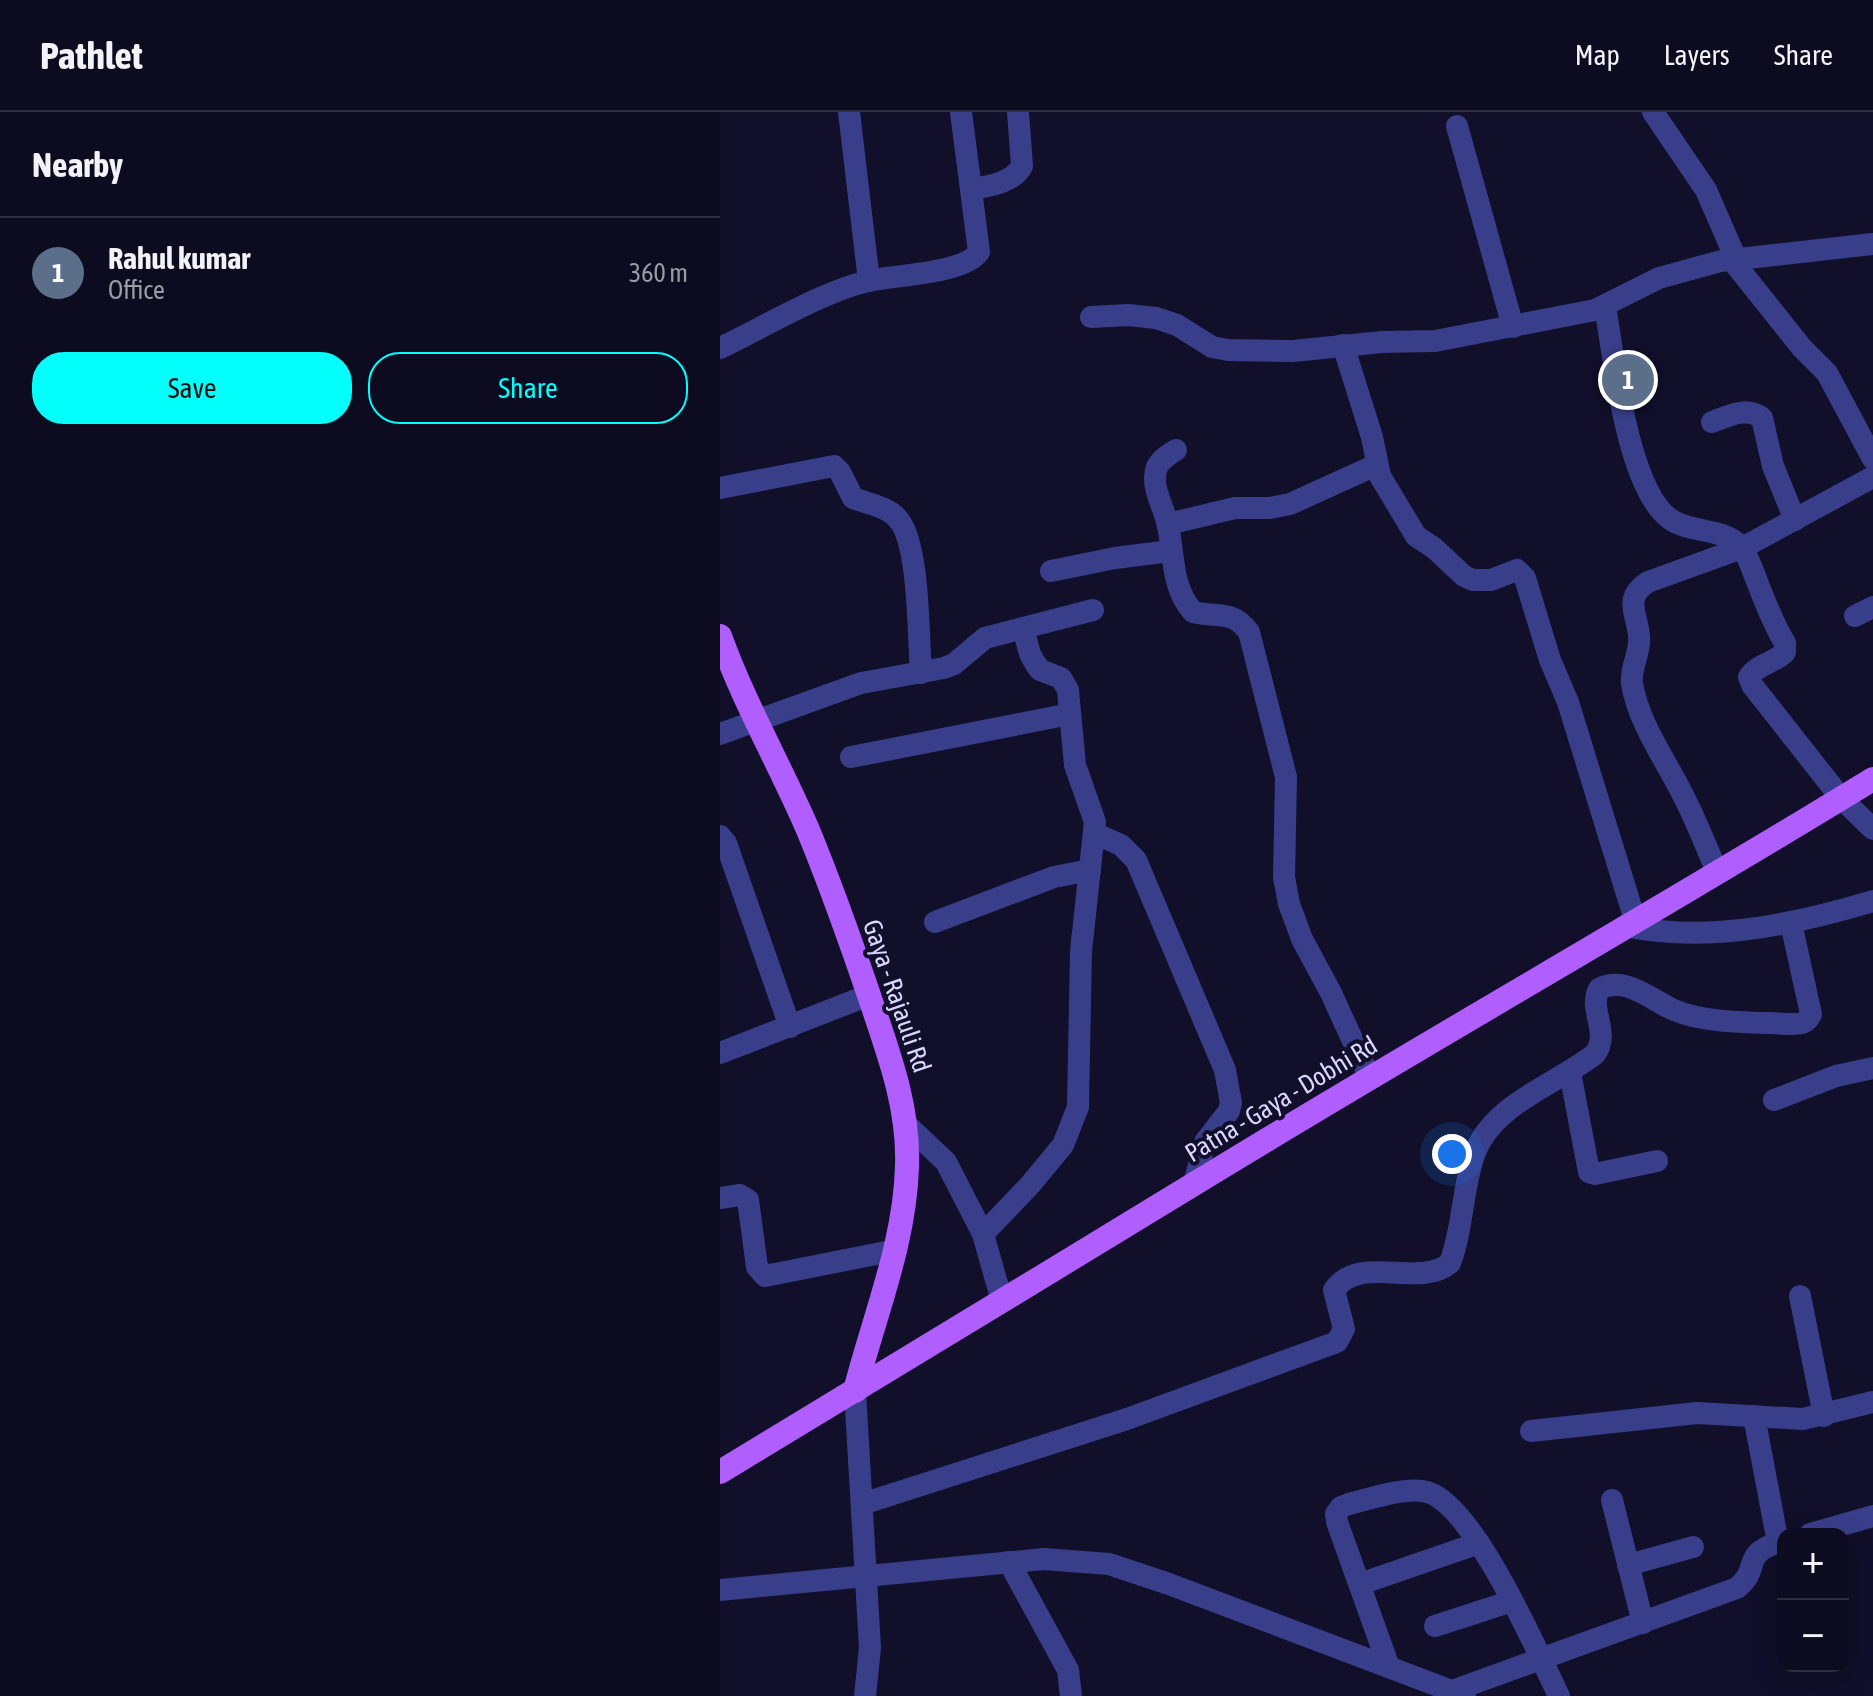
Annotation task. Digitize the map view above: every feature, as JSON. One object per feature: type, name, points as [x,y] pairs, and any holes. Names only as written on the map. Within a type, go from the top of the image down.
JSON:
[{"type":"main road","name":"Gaya - Rajauli Rd","points":[[720,636],[808,830],[892,1060],[908,1126],[906,1193],[896,1250],[855,1391]]},
{"type":"main road","name":"Patna - Gaya - Dobhi Rd","points":[[720,1472],[1370,1078],[1873,779]]},
{"type":"street","points":[[849,112],[869,281]]},
{"type":"street","points":[[720,348],[824,298],[869,281],[949,267],[976,257],[979,252],[961,112]]},
{"type":"street","points":[[971,189],[989,186],[1018,173],[1022,166],[1018,112]]},
{"type":"street","points":[[1653,112],[1706,190],[1734,259],[1802,348],[1827,373],[1873,459]]},
{"type":"street","points":[[1457,126],[1513,327]]},
{"type":"street","points":[[1091,317],[1128,315],[1156,318],[1177,325],[1212,347],[1228,350],[1293,351],[1343,345],[1435,341],[1583,313],[1605,306],[1668,275],[1734,259],[1873,244]]},
{"type":"street","points":[[1605,306],[1629,441],[1652,497],[1660,510],[1671,519],[1689,529],[1724,536],[1742,548],[1785,643],[1785,652],[1780,657],[1753,671],[1749,677],[1752,685],[1841,798],[1873,829]]},
{"type":"street","points":[[1343,345],[1372,437],[1376,465],[1416,536],[1464,576],[1480,581],[1517,570],[1525,578],[1550,660],[1568,702],[1630,923],[1664,931],[1753,929],[1791,923],[1873,901]]},
{"type":"street","points":[[1712,422],[1744,411],[1757,413],[1762,418],[1773,466],[1795,520]]},
{"type":"street","points":[[1176,450],[1158,464],[1156,487],[1168,524],[1179,587],[1193,612],[1231,616],[1241,621],[1249,632],[1286,777],[1288,798],[1284,877],[1289,904],[1302,939],[1370,1078]]},
{"type":"street","points":[[1168,524],[1235,508],[1270,508],[1290,504],[1376,465]]},
{"type":"street","points":[[720,488],[834,466],[853,498],[883,508],[898,519],[911,552],[921,673]]},
{"type":"street","points":[[1718,873],[1683,795],[1646,727],[1633,687],[1631,673],[1640,639],[1633,602],[1639,588],[1648,582],[1742,548],[1873,477]]},
{"type":"street","points":[[1051,571],[1171,551]]},
{"type":"street","points":[[720,734],[861,683],[954,664],[985,638],[1093,610]]},
{"type":"street","points":[[983,1234],[1063,1145],[1078,1107],[1081,951],[1095,822],[1093,809],[1075,765],[1065,683],[1057,676],[1040,670],[1030,654],[1023,628]]},
{"type":"street","points":[[851,757],[1070,714]]},
{"type":"street","points":[[1094,833],[1121,845],[1136,860],[1225,1070],[1231,1103],[1229,1111],[1205,1142],[1194,1184]]},
{"type":"street","points":[[720,836],[726,843],[790,1027]]},
{"type":"street","points":[[935,922],[1054,877],[1090,870]]},
{"type":"street","points":[[862,1504],[1127,1419],[1337,1342],[1344,1329],[1336,1287],[1363,1274],[1427,1273],[1443,1269],[1450,1263],[1474,1153],[1488,1129],[1509,1110],[1570,1072],[1599,1049],[1602,1034],[1595,997],[1599,989],[1604,986],[1632,988],[1674,1010],[1701,1017],[1792,1024],[1802,1024],[1808,1020],[1811,1014],[1791,923]]},
{"type":"street","points":[[720,1052],[869,995]]},
{"type":"street","points":[[1774,1100],[1836,1076],[1873,1068]]},
{"type":"street","points":[[1570,1072],[1589,1172],[1595,1174],[1657,1161]]},
{"type":"street","points":[[908,1126],[946,1162],[983,1234],[1002,1301]]},
{"type":"street","points":[[720,1198],[740,1195],[748,1200],[757,1267],[765,1276],[896,1250]]},
{"type":"street","points":[[1800,1296],[1824,1416]]},
{"type":"street","points":[[855,1391],[870,1648],[865,1696]]},
{"type":"street","points":[[1531,1431],[1697,1413],[1803,1419],[1873,1402]]},
{"type":"street","points":[[1754,1416],[1777,1528]]},
{"type":"street","points":[[1389,1667],[1336,1514],[1344,1505],[1407,1491],[1431,1493],[1453,1510],[1479,1543],[1559,1696]]},
{"type":"street","points":[[1612,1500],[1643,1623]]},
{"type":"street","points":[[1831,1528],[1873,1516]]},
{"type":"street","points":[[1360,1584],[1479,1543]]},
{"type":"street","points":[[720,1590],[1044,1559],[1109,1564],[1458,1693],[1541,1659],[1737,1588],[1747,1578],[1753,1559],[1760,1550],[1777,1543]]},
{"type":"street","points":[[1628,1565],[1693,1547]]},
{"type":"street","points":[[1009,1562],[1068,1670],[1071,1696]]},
{"type":"street","points":[[1435,1626],[1512,1601]]},
{"type":"place","name":"Rahul kumar","points":[[1628,380]]}]
